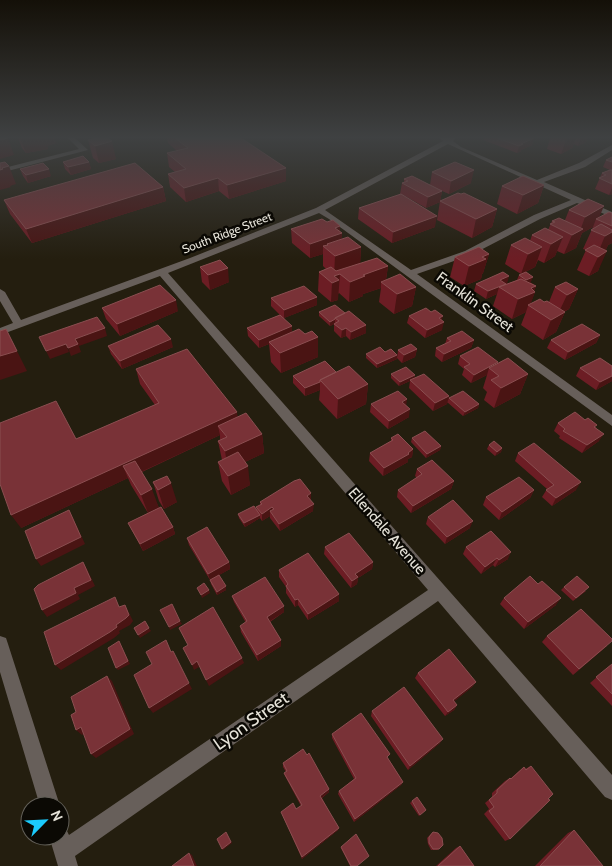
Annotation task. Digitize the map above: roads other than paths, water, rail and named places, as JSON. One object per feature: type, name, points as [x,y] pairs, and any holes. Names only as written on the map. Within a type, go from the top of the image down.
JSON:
[{"type":"street","name":"South Ridge Street","points":[[0,332],[162,272],[319,210],[381,178]]},
{"type":"street","points":[[530,178],[612,215]]},
{"type":"street","points":[[538,182],[547,178]]},
{"type":"street","points":[[411,273],[468,253],[537,217],[577,200]]},
{"type":"street","name":"Franklin Street","points":[[319,210],[332,217],[411,273],[612,421]]},
{"type":"street","name":"Ellendale Avenue","points":[[162,272],[612,790]]},
{"type":"street","points":[[0,292],[19,325]]},
{"type":"street","name":"Lyon Street","points":[[64,851],[439,591]]},
{"type":"street","points":[[0,644],[47,796]]}]
